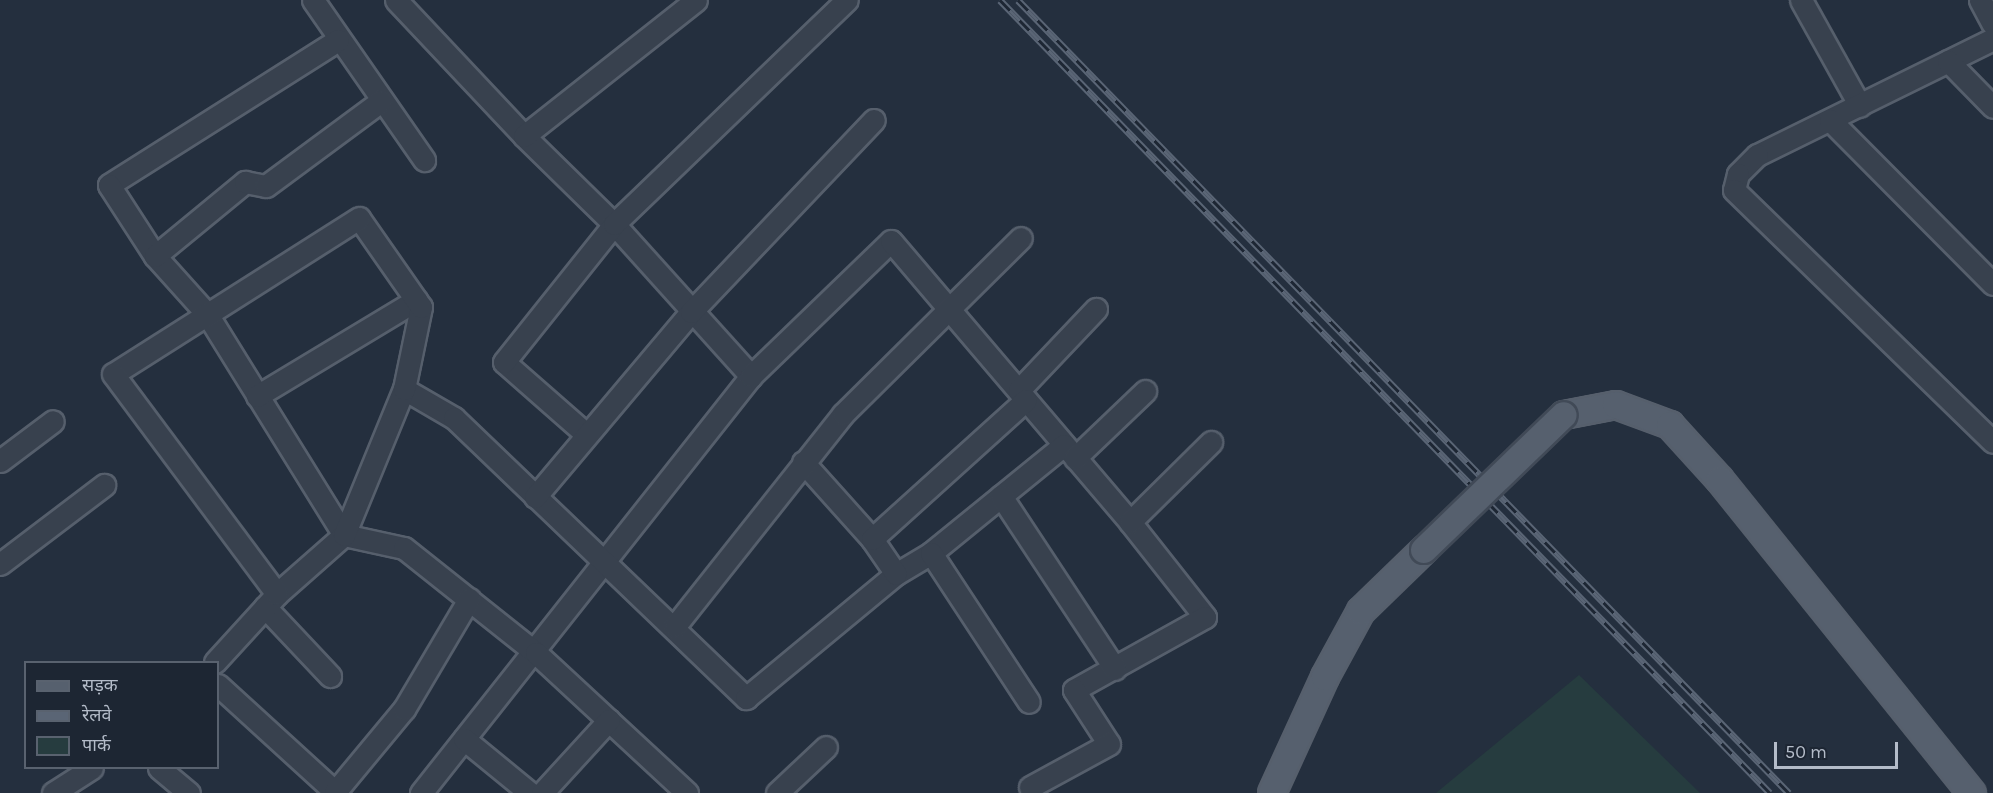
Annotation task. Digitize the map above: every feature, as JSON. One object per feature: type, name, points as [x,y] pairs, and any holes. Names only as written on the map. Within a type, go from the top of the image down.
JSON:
[{"type":"main road","points":[[1272,793],[1325,677],[1361,611],[1564,415],[1616,405],[1670,425],[1728,490],[1972,793]]},
{"type":"street","points":[[313,0],[338,40],[424,160]]},
{"type":"street","points":[[396,0],[524,136],[614,224],[751,376]]},
{"type":"street","points":[[524,136],[696,0]]},
{"type":"street","points":[[586,434],[504,362],[614,224],[846,0]]},
{"type":"street","points":[[1801,0],[1860,106]]},
{"type":"street","points":[[1980,0],[1993,24]]},
{"type":"street","points":[[1993,39],[1757,155],[1738,174],[1734,190],[1993,442]]},
{"type":"street","points":[[338,40],[109,185],[155,256],[207,314],[344,535],[404,548],[536,653],[687,793]]},
{"type":"street","points":[[1948,61],[1993,107]]},
{"type":"street","points":[[155,256],[245,182],[266,186],[381,101]]},
{"type":"street","points":[[535,497],[691,312],[874,120]]},
{"type":"street","points":[[1830,120],[1993,284]]},
{"type":"street","points":[[217,661],[271,600],[344,535],[404,389],[421,307],[359,218],[113,374],[271,600],[330,676]]},
{"type":"street","points":[[675,626],[843,414],[1021,238]]},
{"type":"street","points":[[421,793],[536,653],[751,376],[891,241],[950,307],[1130,522],[1205,617],[1074,690],[1109,744],[1030,787]]},
{"type":"street","points":[[257,396],[416,300]]},
{"type":"street","points":[[872,539],[1022,395],[1096,309]]},
{"type":"street","points":[[404,389],[454,418],[605,564],[675,626],[746,698],[896,574],[931,553],[1001,496],[1070,451],[1145,391]]},
{"type":"street","points":[[0,461],[53,421]]},
{"type":"street","points":[[1130,522],[1211,442]]},
{"type":"street","points":[[803,462],[872,539],[896,574]]},
{"type":"street","points":[[0,564],[104,485]]},
{"type":"street","points":[[1001,496],[1114,669]]},
{"type":"street","points":[[931,553],[1029,702]]},
{"type":"street","points":[[219,686],[335,792],[404,709],[469,599]]},
{"type":"street","points":[[542,793],[609,720]]},
{"type":"street","points":[[464,739],[530,793]]},
{"type":"street","points":[[777,793],[826,747]]},
{"type":"street","points":[[53,793],[90,769]]},
{"type":"street","points":[[160,769],[189,793]]},
{"type":"green space","points":[[1579,675],[1700,793],[1436,793]]},
{"type":"railway","points":[[1000,0],[1770,793]]},
{"type":"railway","points":[[1018,0],[1789,793]]}]
